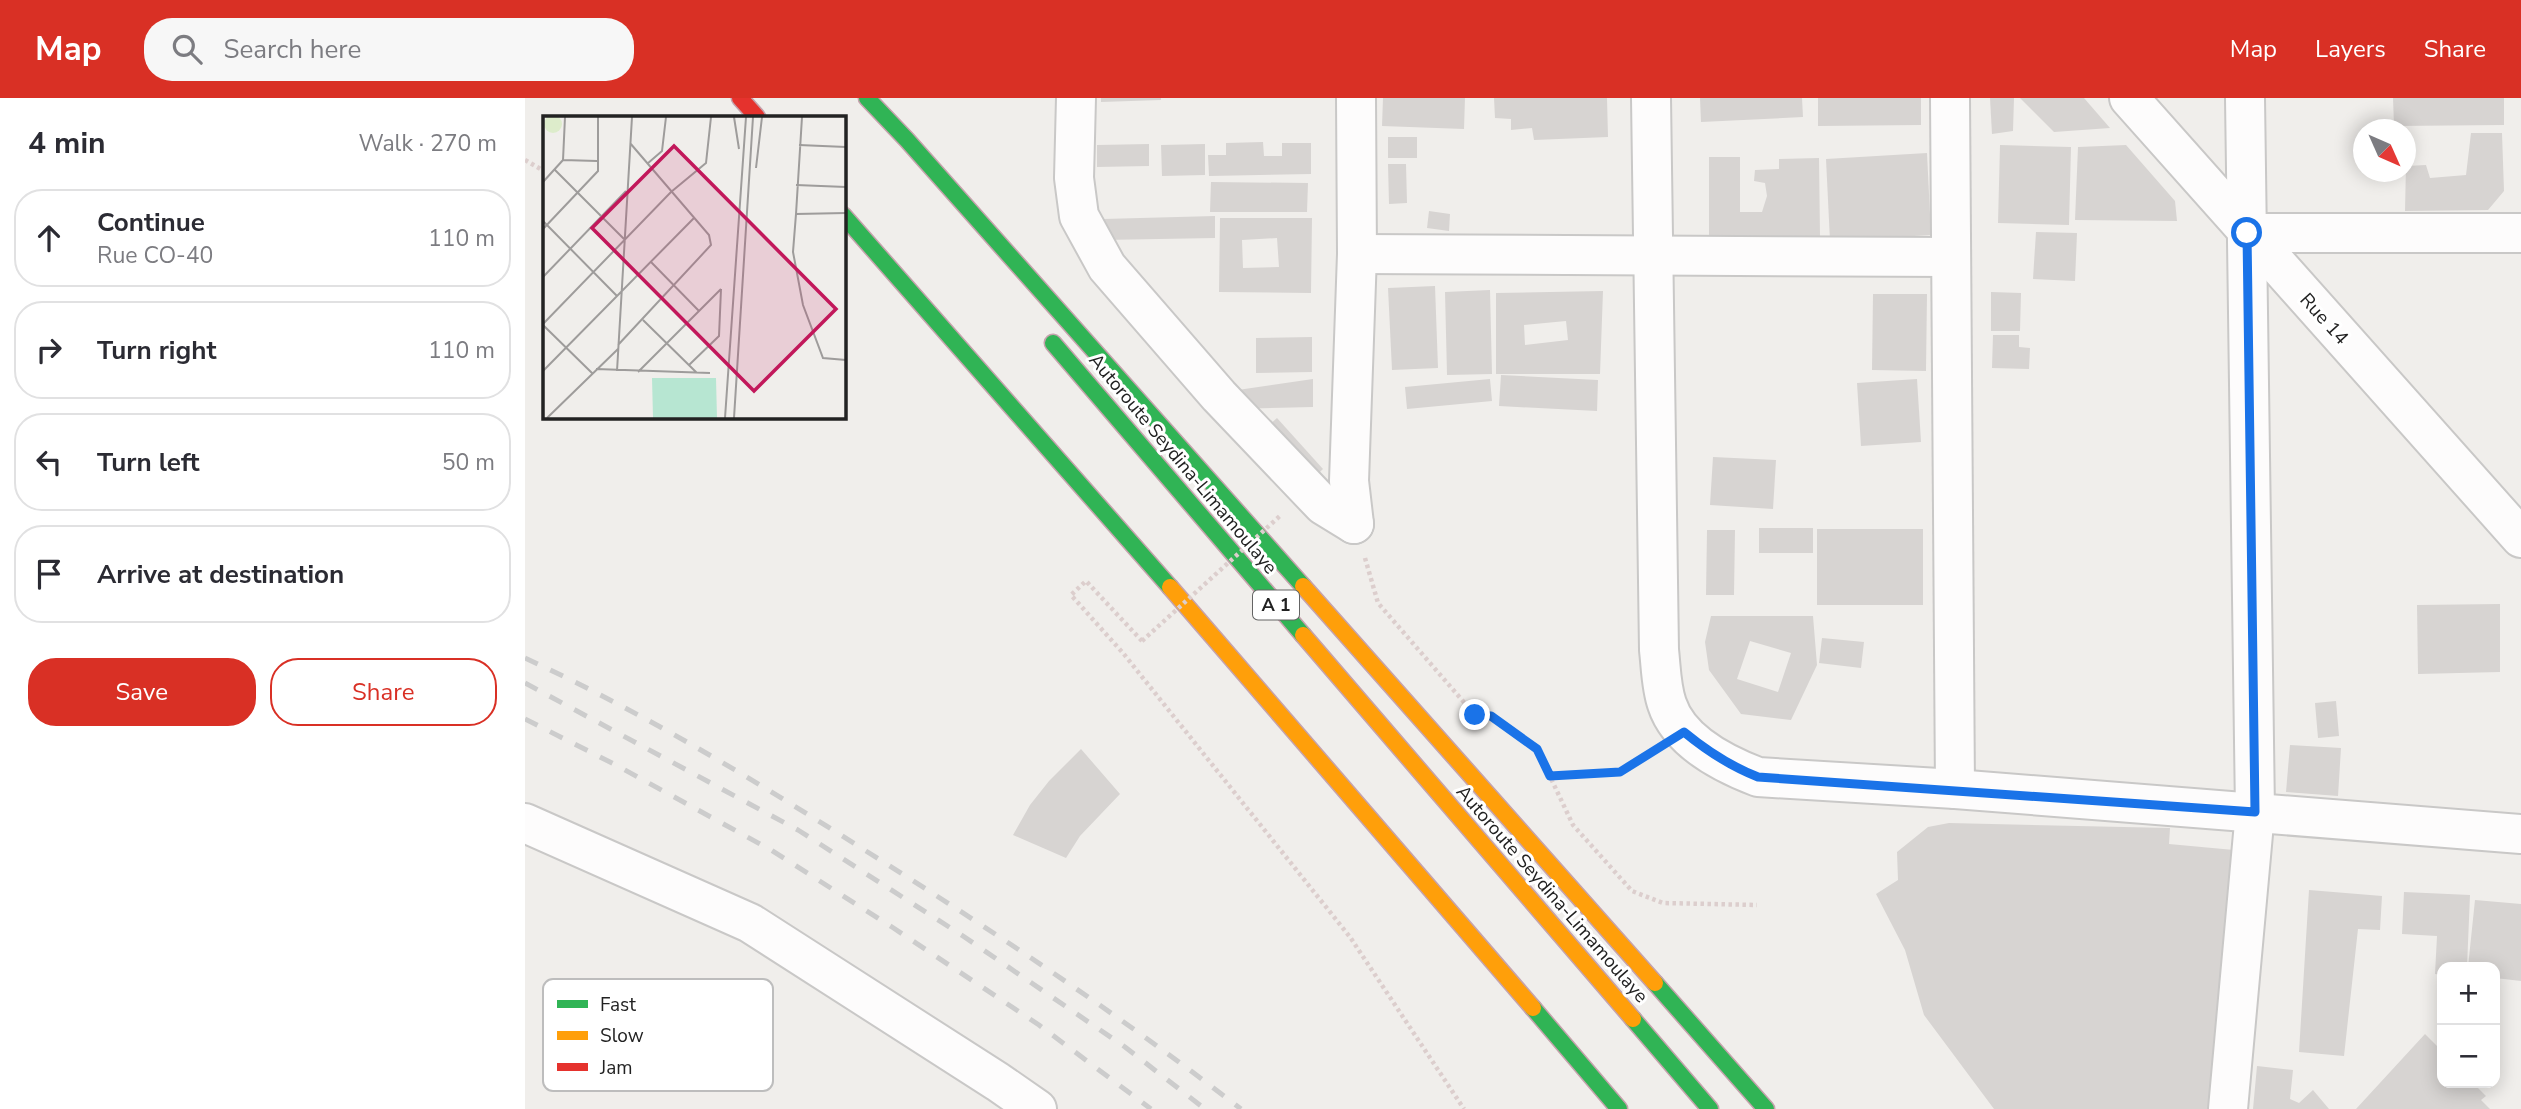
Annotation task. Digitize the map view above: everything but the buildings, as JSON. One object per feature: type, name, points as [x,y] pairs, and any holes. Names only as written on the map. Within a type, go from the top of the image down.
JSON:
[{"type":"highway","points":[[740,98],[756,116]]},
{"type":"highway","points":[[867,98],[1766,1109]]},
{"type":"highway","points":[[845,217],[1224,648],[1619,1109]]},
{"type":"highway","name":"Autoroute Seydina-Limamoulaye","points":[[1045,333],[1710,1109]]},
{"type":"street","points":[[1076,98],[1074,178],[1079,216],[1107,267],[1219,396],[1323,505],[1354,524]]},
{"type":"street","points":[[1354,524],[1349,481],[1357,254],[1356,98]]},
{"type":"street","points":[[1651,98],[1659,650],[1667,705],[1684,732],[1734,768],[1758,777],[1955,789],[2521,834]]},
{"type":"street","points":[[1950,98],[1955,789]]},
{"type":"street","name":"Rue 14","points":[[2129,98],[2521,538]]},
{"type":"street","points":[[2228,1109],[2255,812],[2245,98]]},
{"type":"street","points":[[2247,233],[2521,233]]},
{"type":"street","points":[[1357,254],[1951,257]]},
{"type":"street","points":[[525,823],[750,923],[1037,1109]]},
{"type":"path","points":[[525,160],[543,170]]},
{"type":"path","points":[[1281,514],[1142,641],[1086,581],[1071,595],[1123,653],[1350,937],[1464,1109]]},
{"type":"path","points":[[1354,524],[1378,603],[1475,715],[1491,716],[1537,749],[1573,825],[1632,891],[1664,903],[1757,905]]},
{"type":"path","points":[[1550,776],[1620,772],[1684,732]]},
{"type":"railway","points":[[525,658],[656,725],[825,825],[1057,976],[1241,1109]]},
{"type":"railway","points":[[525,683],[798,830],[963,936],[1125,1047],[1205,1109]]},
{"type":"railway","points":[[525,719],[614,764],[771,850],[1039,1025],[1151,1109]]},
{"type":"traffic: fast","points":[[867,98],[1303,586]]},
{"type":"traffic: fast","points":[[845,217],[1170,587]]},
{"type":"traffic: fast","points":[[1053,343],[1303,635]]},
{"type":"traffic: fast","points":[[1655,983],[1766,1109]]},
{"type":"traffic: fast","points":[[1533,1008],[1619,1109]]},
{"type":"traffic: fast","points":[[1633,1019],[1710,1109]]},
{"type":"traffic: slow","points":[[1303,586],[1655,983]]},
{"type":"traffic: slow","points":[[1170,587],[1533,1008]]},
{"type":"traffic: slow","points":[[1303,635],[1633,1019]]},
{"type":"traffic: jam","points":[[740,98],[756,116]]},
{"type":"route","points":[[1475,715],[1491,716],[1537,749],[1550,776],[1620,772],[1684,732],[1734,768],[1758,777],[2255,812],[2247,233]]}]
